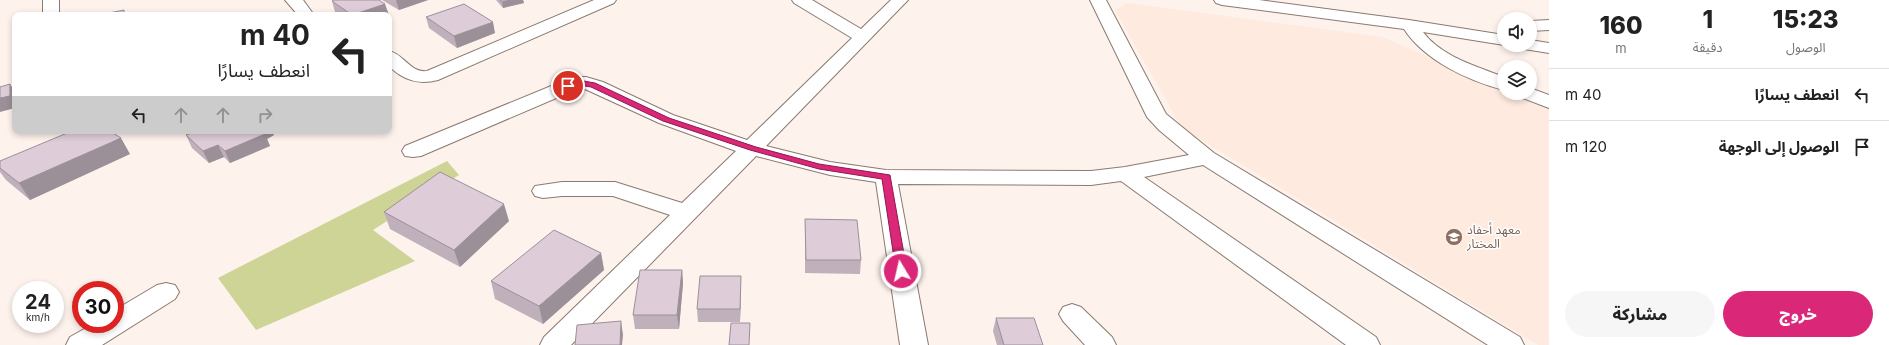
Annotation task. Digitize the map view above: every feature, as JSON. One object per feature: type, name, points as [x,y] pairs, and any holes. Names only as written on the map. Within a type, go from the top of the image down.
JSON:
[{"type":"street","points":[[50,0],[52,12]]},
{"type":"street","points":[[293,0],[304,12]]},
{"type":"street","points":[[392,59],[409,74],[423,78],[431,76],[608,0]]},
{"type":"street","points":[[800,0],[863,37]]},
{"type":"street","points":[[554,345],[900,0]]},
{"type":"street","points":[[1098,0],[1157,117],[1166,126],[1206,158],[1510,345]]},
{"type":"street","points":[[1222,0],[1497,36]]},
{"type":"street","points":[[1537,25],[1549,24]]},
{"type":"street","points":[[1409,25],[1419,40],[1437,54],[1460,66],[1497,81]]},
{"type":"street","points":[[1537,46],[1549,48]]},
{"type":"street","points":[[413,151],[578,83],[592,84],[666,119],[753,148],[819,166],[886,177],[1072,178],[1125,174],[1206,158]]},
{"type":"street","points":[[1537,97],[1549,102]]},
{"type":"street","points":[[1125,174],[1366,345]]},
{"type":"street","points":[[886,177],[914,345]]},
{"type":"street","points":[[543,191],[562,189],[615,189],[688,213]]},
{"type":"street","points":[[124,318],[166,292]]},
{"type":"street","points":[[1072,314],[1102,345]]},
{"type":"street","points":[[80,345],[99,333]]},
{"type":"shaded area","name":"معهد أحفاد المختار","points":[[1127,3],[1382,37],[1497,86],[1497,100],[1530,100],[1549,108],[1549,345],[1538,345],[1182,128],[1115,10]]},
{"type":"green space","points":[[447,161],[459,175],[373,230],[415,261],[256,330],[218,278]]},
{"type":"building","points":[[379,0],[385,4],[361,12],[348,12],[332,1]]},
{"type":"building","points":[[500,0],[511,0],[502,2]]},
{"type":"building","points":[[464,4],[493,22],[454,36],[426,17]]},
{"type":"building","points":[[10,84],[10,96],[0,98],[0,87]]},
{"type":"building","points":[[65,134],[115,134],[121,138],[19,183],[0,168],[0,161]]},
{"type":"building","points":[[265,134],[225,151],[218,145],[203,151],[186,135]]},
{"type":"building","points":[[440,172],[504,204],[454,250],[384,212]]},
{"type":"building","points":[[805,219],[857,220],[861,260],[806,260]]},
{"type":"building","points":[[554,230],[601,253],[539,306],[491,281]]},
{"type":"building","points":[[640,270],[682,270],[677,315],[633,315]]},
{"type":"building","points":[[700,276],[741,276],[740,309],[697,309]]},
{"type":"building","points":[[996,318],[1034,318],[1043,345],[1004,345]]},
{"type":"building","points":[[621,321],[620,345],[575,345],[577,325]]},
{"type":"building","points":[[731,323],[750,323],[749,345],[729,345]]},
{"type":"place","name":"معهد أحفاد المختار","points":[[1454,237]]},
{"type":"route","points":[[568,86],[578,83],[592,84],[666,119],[753,148],[819,166],[854,173],[886,177],[901,271]]}]
